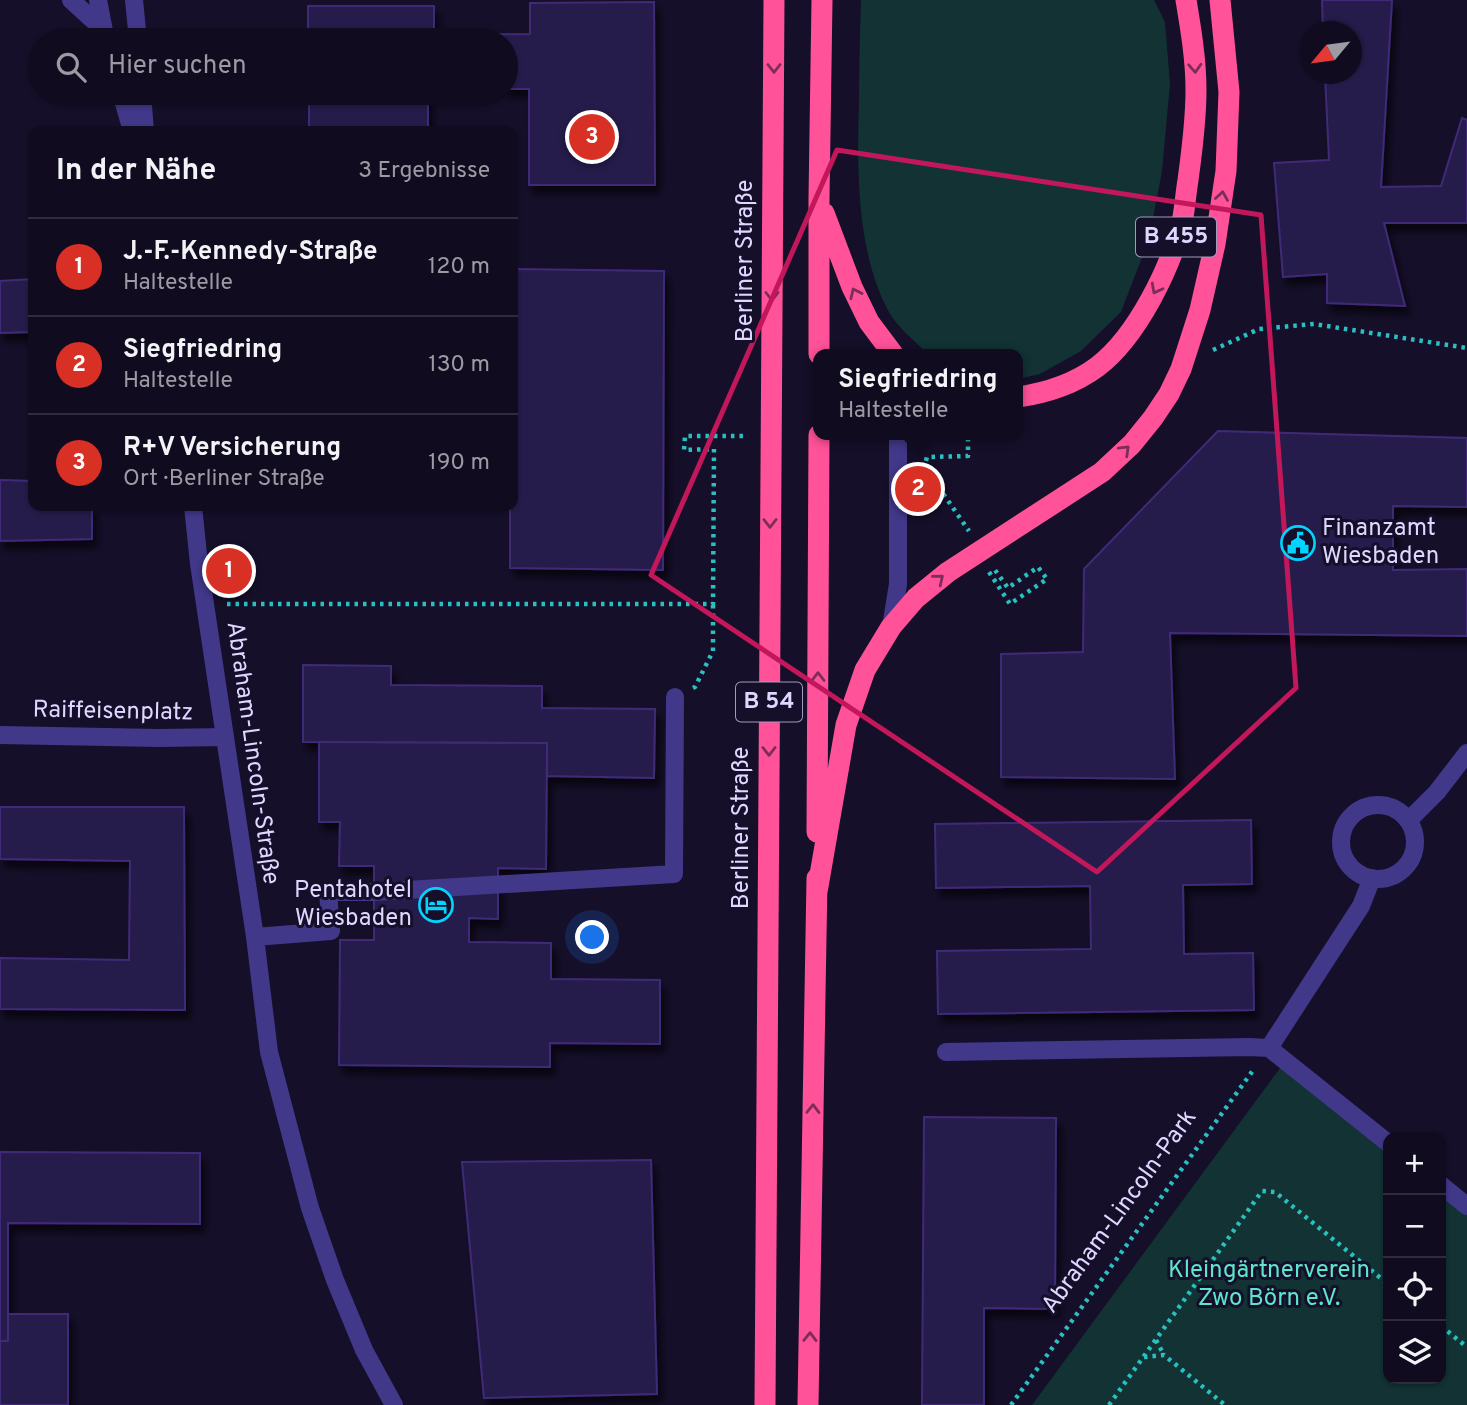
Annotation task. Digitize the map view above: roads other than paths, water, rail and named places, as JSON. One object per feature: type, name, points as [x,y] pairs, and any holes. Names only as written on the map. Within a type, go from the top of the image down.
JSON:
[{"type":"highway","name":"Berliner Straße","points":[[765,1405],[774,0]]},
{"type":"highway","points":[[819,349],[822,0]]},
{"type":"highway","name":"B 455","points":[[1023,396],[1040,394],[1074,381],[1097,367],[1119,347],[1144,311],[1165,272],[1183,218],[1192,156],[1196,91],[1193,41],[1186,0]]},
{"type":"highway","points":[[817,892],[846,725],[865,670],[891,627],[916,598],[948,572],[1102,471],[1132,444],[1153,418],[1181,369],[1200,310],[1226,170],[1229,92],[1220,0]]},
{"type":"highway","points":[[819,198],[852,287],[869,322],[888,349]]},
{"type":"highway","name":"B 54","points":[[808,1405],[817,892],[819,440]]},
{"type":"street","points":[[71,0],[99,28]]},
{"type":"street","points":[[98,0],[104,28]]},
{"type":"street","points":[[134,0],[137,28]]},
{"type":"street","points":[[124,105],[131,126]]},
{"type":"street","points":[[143,105],[145,126]]},
{"type":"street","points":[[891,627],[898,584],[898,440]]},
{"type":"street","name":"Abraham-Lincoln-Straße","points":[[194,511],[269,1052],[310,1208],[335,1280],[364,1350],[394,1405]]},
{"type":"street","points":[[255,937],[331,931],[328,892],[374,892],[674,874],[675,697]]},
{"type":"street","name":"Raiffeisenplatz","points":[[0,735],[225,737]]},
{"type":"street","points":[[1408,821],[1437,792],[1467,753]]},
{"type":"street","points":[[1377,805],[1400,812],[1408,821],[1414,832],[1415,844],[1406,867],[1384,879],[1361,874],[1351,867],[1341,845],[1342,833],[1355,813],[1365,807],[1377,805]]},
{"type":"street","points":[[1269,1048],[1361,906],[1372,878]]},
{"type":"street","points":[[946,1052],[1269,1048],[1383,1139]]},
{"type":"street","points":[[1446,1189],[1467,1206]]},
{"type":"place","name":"R+V Versicherung","points":[[592,137]]},
{"type":"place","name":"Siegfriedring","points":[[918,489]]},
{"type":"place","name":"Finanzamt Wiesbaden","points":[[1298,543]]},
{"type":"place","name":"J.-F.-Kennedy-Straße","points":[[229,571]]},
{"type":"place","name":"Pentahotel Wiesbaden","points":[[436,905]]},
{"type":"park label","name":"Kleingärtnerverein Zwo Börn e.V.","points":[[1269,1285]]}]
